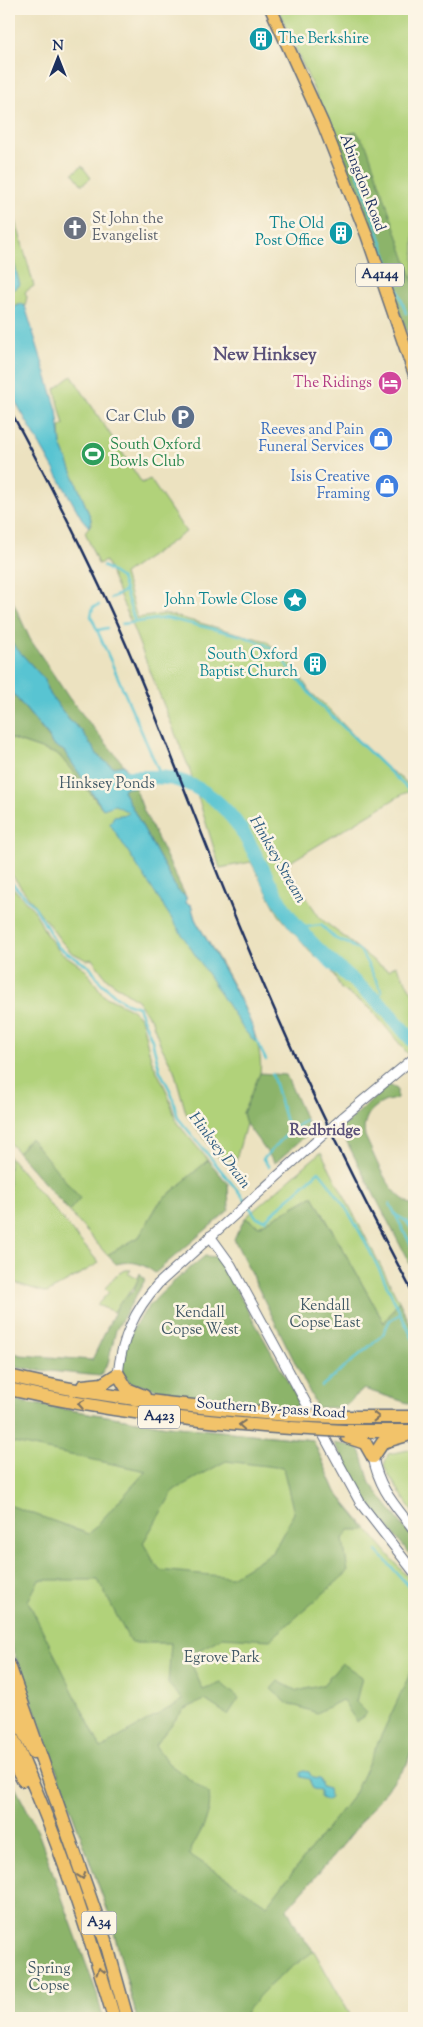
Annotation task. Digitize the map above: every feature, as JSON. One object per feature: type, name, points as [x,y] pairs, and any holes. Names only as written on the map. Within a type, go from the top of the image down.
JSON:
[{"type":"highway","points":[[53,1386],[94,1386],[109,1381],[118,1374],[127,1390],[168,1404]]},
{"type":"highway","name":"Southern By-pass Road","points":[[9,1376],[53,1386],[168,1404],[338,1418],[414,1418]]},
{"type":"highway","name":"Southern By-pass Road","points":[[9,1389],[60,1401],[143,1415],[346,1434],[414,1432]]},
{"type":"highway","points":[[374,1457],[378,1447],[383,1442],[414,1432]]},
{"type":"highway","points":[[346,1434],[365,1443],[374,1457]]},
{"type":"highway","points":[[9,1665],[66,1830]]},
{"type":"highway","name":"A34","points":[[9,1701],[66,1830],[107,1946],[127,2018]]},
{"type":"highway","name":"A34","points":[[9,1730],[53,1832],[86,1923],[114,2018]]},
{"type":"highway","points":[[9,1755],[53,1832]]},
{"type":"main road","name":"Abingdon Road","points":[[271,9],[323,124],[367,236],[414,373]]},
{"type":"street","points":[[118,1374],[120,1356],[127,1331],[141,1304],[158,1284],[342,1118],[413,1059]]},
{"type":"street","points":[[210,1236],[235,1273],[361,1504],[414,1572]]},
{"type":"street","points":[[374,1457],[377,1478],[382,1489],[414,1530]]},
{"type":"green space","points":[[278,9],[414,9],[414,284],[356,131],[336,140]]},
{"type":"green space","points":[[356,131],[367,147],[414,284],[414,333],[408,336],[366,213],[336,140]]},
{"type":"green space","points":[[82,166],[91,178],[82,185],[73,173]]},
{"type":"green space","points":[[9,196],[34,286],[25,292],[27,297],[25,306],[16,305],[9,310],[9,292],[19,285],[9,244]]},
{"type":"green space","points":[[72,376],[142,483],[150,479],[186,532],[124,574],[137,618],[165,614],[266,641],[290,662],[311,693],[357,739],[387,768],[414,788],[414,791],[403,794],[285,865],[320,918],[379,965],[389,970],[396,965],[414,995],[414,1050],[408,1054],[370,1008],[341,989],[330,967],[310,952],[279,915],[251,862],[220,868],[189,768],[106,561],[98,564],[85,532],[91,524],[91,519],[61,445],[60,427],[64,425],[55,389]]},
{"type":"green space","points":[[9,593],[30,639],[69,698],[124,765],[113,767],[99,757],[81,730],[69,720],[47,690],[45,680],[9,640]]},
{"type":"green space","points":[[9,640],[113,767],[124,765],[135,787],[124,788],[177,890],[186,897],[186,903],[191,905],[195,919],[227,973],[248,1017],[256,1038],[260,1057],[260,1074],[243,1113],[246,1124],[236,1160],[219,1158],[186,1113],[174,1070],[161,1046],[152,1021],[137,1000],[107,979],[92,959],[87,960],[71,952],[9,871],[9,738],[59,755],[95,798],[49,737],[9,689]]},
{"type":"green space","points":[[9,689],[52,744],[64,751],[103,809],[59,755],[9,738]]},
{"type":"green space","points":[[135,787],[143,809],[186,897],[177,890],[123,791],[124,788]]},
{"type":"green space","points":[[9,884],[34,910],[46,934],[59,951],[85,969],[104,996],[131,1009],[141,1018],[151,1059],[167,1092],[177,1123],[208,1160],[159,1203],[139,1237],[107,1255],[9,1142]]},
{"type":"green space","points":[[260,1073],[286,1075],[311,1131],[275,1163],[246,1124],[243,1113]]},
{"type":"green space","points":[[389,1085],[397,1089],[397,1098],[384,1102],[373,1109],[365,1121],[364,1131],[379,1166],[390,1185],[404,1200],[414,1206],[414,1272],[340,1129]]},
{"type":"green space","points":[[30,1138],[80,1198],[69,1211],[18,1153]]},
{"type":"green space","points":[[321,1152],[399,1301],[384,1323],[313,1196],[259,1226],[245,1218]]},
{"type":"green space","points":[[9,1156],[99,1263],[47,1293],[9,1281]]},
{"type":"green space","points":[[208,1160],[228,1184],[229,1210],[155,1273],[137,1263],[116,1264],[107,1255],[139,1237],[159,1203]]},
{"type":"green space","name":"Kendall Copse East","points":[[313,1196],[384,1323],[399,1301],[414,1331],[414,1405],[364,1389],[342,1408],[313,1407],[315,1403],[234,1239],[245,1218],[259,1226]]},
{"type":"green space","name":"Kendall Copse West","points":[[205,1256],[218,1257],[302,1407],[213,1402],[130,1383],[122,1372],[124,1353],[130,1336],[139,1320],[162,1292]]},
{"type":"green space","points":[[131,1270],[128,1274],[139,1278],[114,1312],[97,1305],[109,1292],[105,1288],[119,1273]]},
{"type":"green space","points":[[140,1273],[145,1280],[116,1330],[108,1363],[100,1376],[19,1368],[9,1365],[9,1350],[20,1355],[92,1360],[119,1303],[134,1290]]},
{"type":"green space","name":"Egrove Park","points":[[9,1400],[167,1426],[313,1440],[336,1492],[414,1585],[414,1743],[407,1764],[342,1846],[287,1909],[300,1934],[314,1951],[352,2018],[137,2018],[109,1914],[9,1639]]},
{"type":"green space","points":[[9,1400],[167,1426],[313,1440],[336,1492],[366,1530],[349,1530],[343,1539],[348,1572],[270,1640],[223,1637],[188,1656],[203,1690],[221,1683],[239,1698],[228,1715],[205,1700],[184,1709],[155,1745],[168,1763],[209,1794],[210,1802],[207,1818],[189,1854],[267,1905],[354,1794],[414,1665],[414,1743],[407,1764],[342,1846],[287,1909],[300,1934],[314,1951],[266,1989],[242,2018],[137,2018],[109,1914],[9,1639],[9,1505],[89,1534],[146,1471],[9,1442]],"holes":[[[226,1461],[283,1468],[294,1513],[273,1552],[231,1577],[159,1570],[143,1543],[174,1490]],[[39,1580],[98,1580],[131,1643],[171,1643],[168,1684],[183,1700],[101,1748],[28,1601]]]},
{"type":"green space","points":[[334,1443],[355,1446],[361,1452],[370,1483],[414,1540],[414,1559],[367,1501]]},
{"type":"green space","points":[[414,1449],[414,1514],[384,1465],[388,1454]]},
{"type":"green space","points":[[342,1663],[362,1677],[356,1702],[367,1713],[357,1722],[342,1700],[317,1713],[287,1703],[271,1689],[278,1681],[297,1691],[323,1685]]},
{"type":"green space","name":"Spring Copse","points":[[9,1775],[38,1832],[96,1991],[103,2018],[9,2018]]},
{"type":"water","points":[[9,244],[20,285],[9,292]]},
{"type":"water","points":[[21,304],[25,306],[57,410],[61,445],[91,519],[89,527],[82,519],[9,390],[9,310]]},
{"type":"water","name":"Hinksey Ponds","points":[[9,640],[45,680],[47,690],[69,720],[81,730],[99,757],[113,767],[124,765],[135,787],[124,788],[123,791],[177,890],[186,897],[186,903],[191,905],[195,919],[231,982],[249,1019],[255,1042],[244,1030],[110,824],[114,816],[128,814],[128,812],[115,805],[103,809],[64,751],[52,744],[49,737],[9,689]]},
{"type":"water","points":[[303,1771],[309,1772],[312,1778],[320,1779],[322,1787],[329,1789],[330,1798],[326,1801],[320,1797],[320,1790],[313,1789],[309,1779],[301,1777],[300,1773]]},
{"type":"waterway","points":[[350,151],[406,313]]},
{"type":"waterway","points":[[410,324],[412,331],[414,330]]},
{"type":"waterway","points":[[103,566],[121,578],[135,622]]},
{"type":"waterway","points":[[111,598],[125,591]]},
{"type":"waterway","points":[[99,605],[93,607],[91,616],[161,776]]},
{"type":"waterway","points":[[122,624],[166,618],[243,636],[266,645],[279,655],[315,700],[414,795]]},
{"type":"waterway","points":[[98,630],[107,628]]},
{"type":"waterway","name":"Hinksey Stream","points":[[111,776],[162,777],[182,781],[212,797],[240,829],[281,904],[302,932],[333,963],[381,1005],[414,1042]]},
{"type":"waterway","name":"Hinksey Drain","points":[[9,880],[35,907],[58,947],[91,968],[100,982],[117,997],[126,1003],[138,1007],[152,1040],[160,1071],[171,1092],[178,1118],[242,1196],[257,1218],[265,1220],[319,1171],[334,1190],[359,1231],[414,1341]]},
{"type":"waterway","points":[[299,928],[321,925],[336,939],[349,944],[361,952],[382,991],[377,1000]]},
{"type":"waterway","points":[[256,1040],[266,1060]]},
{"type":"waterway","points":[[269,1167],[263,1159],[289,1132],[272,1074]]},
{"type":"waterway","points":[[289,1132],[305,1120]]},
{"type":"waterway","points":[[390,1204],[414,1251]]},
{"type":"waterway","points":[[396,1215],[406,1221],[414,1232]]},
{"type":"waterway","points":[[322,1386],[382,1336],[390,1320],[400,1314]]},
{"type":"waterway","points":[[377,1551],[414,1592]]},
{"type":"railway","points":[[9,408],[76,536],[122,635],[234,915],[287,1038],[348,1168],[414,1295]]},
{"type":"place","name":"The Berkshire","points":[[261,39]]},
{"type":"place","name":"St John the Evangelist","points":[[75,228]]},
{"type":"place","name":"The Old Post Office","points":[[341,233]]},
{"type":"place","name":"The Ridings","points":[[390,383]]},
{"type":"place","name":"Car Club","points":[[183,417]]},
{"type":"place","name":"Reeves and Pain Funeral Services","points":[[381,439]]},
{"type":"place","name":"South Oxford Bowls Club","points":[[93,454]]},
{"type":"place","name":"Isis Creative Framing","points":[[387,486]]},
{"type":"place","name":"John Towle Close","points":[[295,600]]},
{"type":"place","name":"South Oxford Baptist Church","points":[[315,664]]},
{"type":"district","name":"New Hinksey","points":[[265,356]]},
{"type":"district","name":"Redbridge","points":[[325,1131]]}]
